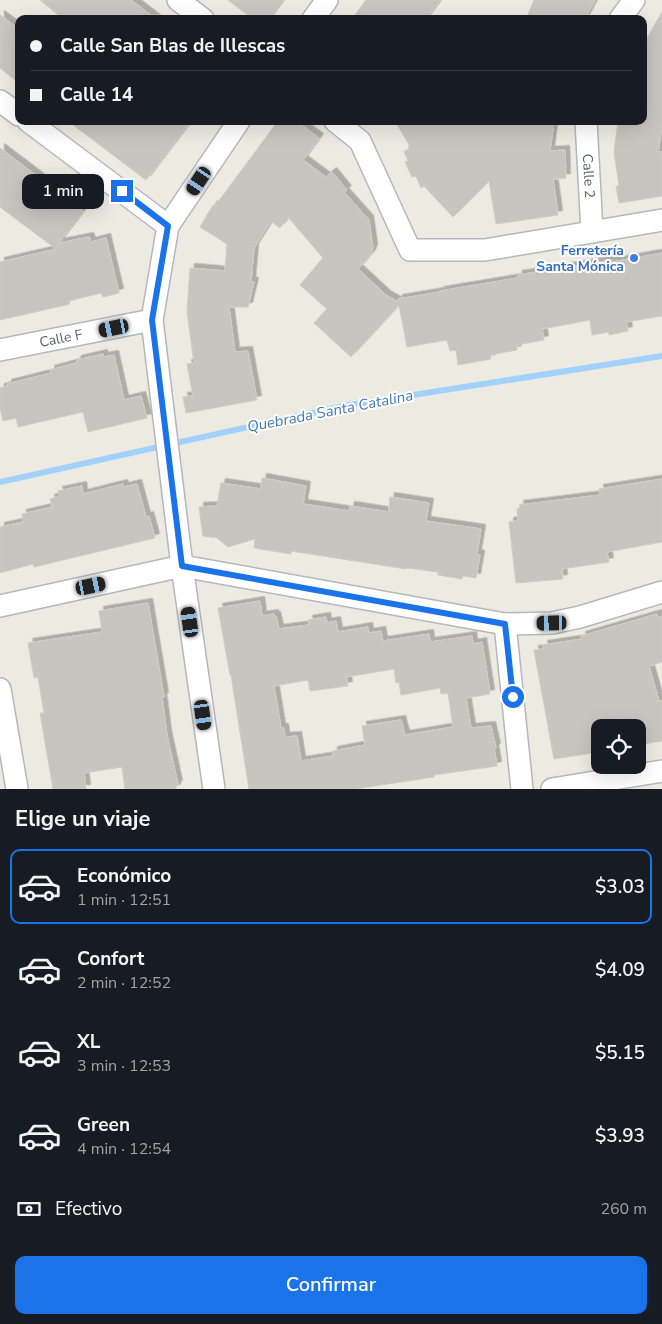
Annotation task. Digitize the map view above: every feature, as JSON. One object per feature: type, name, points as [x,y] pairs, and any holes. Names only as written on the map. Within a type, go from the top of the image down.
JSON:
[{"type":"street","points":[[178,0],[198,15]]},
{"type":"street","points":[[316,15],[327,0]]},
{"type":"street","points":[[623,15],[634,0]]},
{"type":"street","points":[[0,101],[15,112]]},
{"type":"street","points":[[33,125],[168,226]]},
{"type":"street","points":[[214,789],[182,566],[152,320],[168,226],[236,125]]},
{"type":"street","points":[[340,125],[360,141],[410,250],[485,250],[662,220]]},
{"type":"street","name":"Calle 2","points":[[586,125],[592,232]]},
{"type":"street","name":"Calle F","points":[[0,350],[152,320]]},
{"type":"street","points":[[0,606],[182,566],[505,624],[552,623],[580,617],[662,592]]},
{"type":"street","points":[[505,624],[522,789]]},
{"type":"street","points":[[0,689],[17,789]]},
{"type":"street","points":[[552,789],[662,772]]},
{"type":"building","points":[[40,0],[131,0],[151,15],[58,15]]},
{"type":"building","points":[[228,0],[283,0],[272,15],[248,15]]},
{"type":"building","points":[[366,0],[440,0],[429,15],[355,15]]},
{"type":"building","points":[[534,0],[595,0],[587,15],[528,15]]},
{"type":"building","points":[[662,12],[662,125],[658,152],[662,152],[662,196],[619,203],[616,186],[619,186],[614,152],[617,125],[647,125],[647,38]]},
{"type":"building","points":[[0,15],[15,26],[15,80],[0,68]]},
{"type":"building","points":[[73,125],[188,125],[146,180]]},
{"type":"building","points":[[275,125],[301,125],[319,138],[303,160],[326,177],[332,172],[347,190],[344,192],[369,220],[373,248],[371,254],[358,269],[386,295],[398,302],[398,299],[518,278],[518,275],[662,253],[662,316],[626,322],[628,331],[609,335],[609,332],[592,335],[590,320],[542,329],[544,340],[516,345],[517,350],[490,355],[491,359],[458,365],[456,350],[450,351],[447,340],[407,347],[399,305],[351,357],[314,323],[327,309],[300,285],[323,258],[288,217],[280,228],[271,221],[254,248],[251,282],[254,282],[248,307],[229,307],[235,352],[248,351],[257,400],[186,413],[183,397],[193,396],[187,364],[194,363],[187,312],[190,268],[225,271],[227,244],[200,227],[213,205],[215,206]]},
{"type":"building","points":[[397,125],[553,125],[550,151],[565,150],[566,178],[553,179],[558,215],[496,224],[489,181],[453,217],[424,186],[421,188],[416,176],[412,177],[405,162],[408,161],[404,151],[411,148]]},
{"type":"building","points":[[0,148],[83,211],[59,243],[89,237],[91,242],[106,238],[119,293],[103,297],[101,293],[69,301],[70,304],[0,320],[0,262],[56,249],[0,207]]},
{"type":"building","points":[[103,354],[103,357],[114,355],[124,400],[141,396],[147,418],[88,432],[83,412],[18,427],[16,418],[3,421],[0,408],[0,388],[8,386],[7,384],[51,373],[50,370],[76,363],[77,360]]},
{"type":"building","points":[[262,478],[306,486],[303,504],[349,511],[350,506],[389,512],[390,497],[429,503],[426,521],[481,529],[477,554],[480,555],[476,578],[463,576],[462,579],[438,575],[438,572],[406,569],[291,551],[291,554],[254,548],[255,539],[228,547],[217,538],[203,536],[199,507],[217,506],[221,483],[261,489]]},
{"type":"building","points":[[662,479],[662,542],[607,552],[609,562],[562,569],[563,579],[516,583],[509,522],[518,521],[517,509],[520,508],[519,505],[600,495],[599,489]]},
{"type":"building","points":[[123,484],[124,487],[137,484],[146,517],[149,516],[155,538],[34,567],[33,564],[0,573],[0,527],[23,522],[22,514],[52,507],[50,499],[60,496],[58,491],[82,486],[83,494]]},
{"type":"building","points":[[260,601],[262,616],[274,614],[279,629],[309,625],[308,620],[326,617],[327,623],[336,621],[338,632],[368,627],[369,633],[381,631],[383,641],[429,634],[430,642],[472,636],[473,644],[482,642],[490,694],[466,698],[471,728],[491,726],[496,748],[494,748],[497,766],[355,789],[249,789],[231,675],[218,608]],"holes":[[[394,669],[396,683],[399,682],[401,695],[440,688],[441,694],[448,693],[453,727],[405,735],[401,720],[362,726],[365,745],[333,751],[333,756],[301,761],[297,736],[285,737],[284,728],[281,728],[274,686],[308,680],[310,691],[348,686],[346,677]]]},
{"type":"building","points":[[148,603],[164,697],[162,697],[167,735],[178,785],[176,789],[125,789],[122,767],[84,773],[86,789],[53,789],[40,713],[44,713],[38,677],[34,678],[28,643],[102,632],[99,611]]},
{"type":"building","points":[[657,614],[658,618],[662,616],[662,662],[649,666],[659,701],[662,701],[662,741],[646,744],[646,719],[591,719],[591,753],[554,759],[534,650],[544,649],[543,645],[582,639],[581,636]]},
{"type":"waterway","name":"Quebrada Santa Catalina","points":[[0,482],[343,406],[662,356]]},
{"type":"place","name":"Ferretería Santa Mónica","points":[[634,258]]},
{"type":"route","points":[[122,191],[168,226],[152,320],[182,566],[505,624],[513,697]]}]
